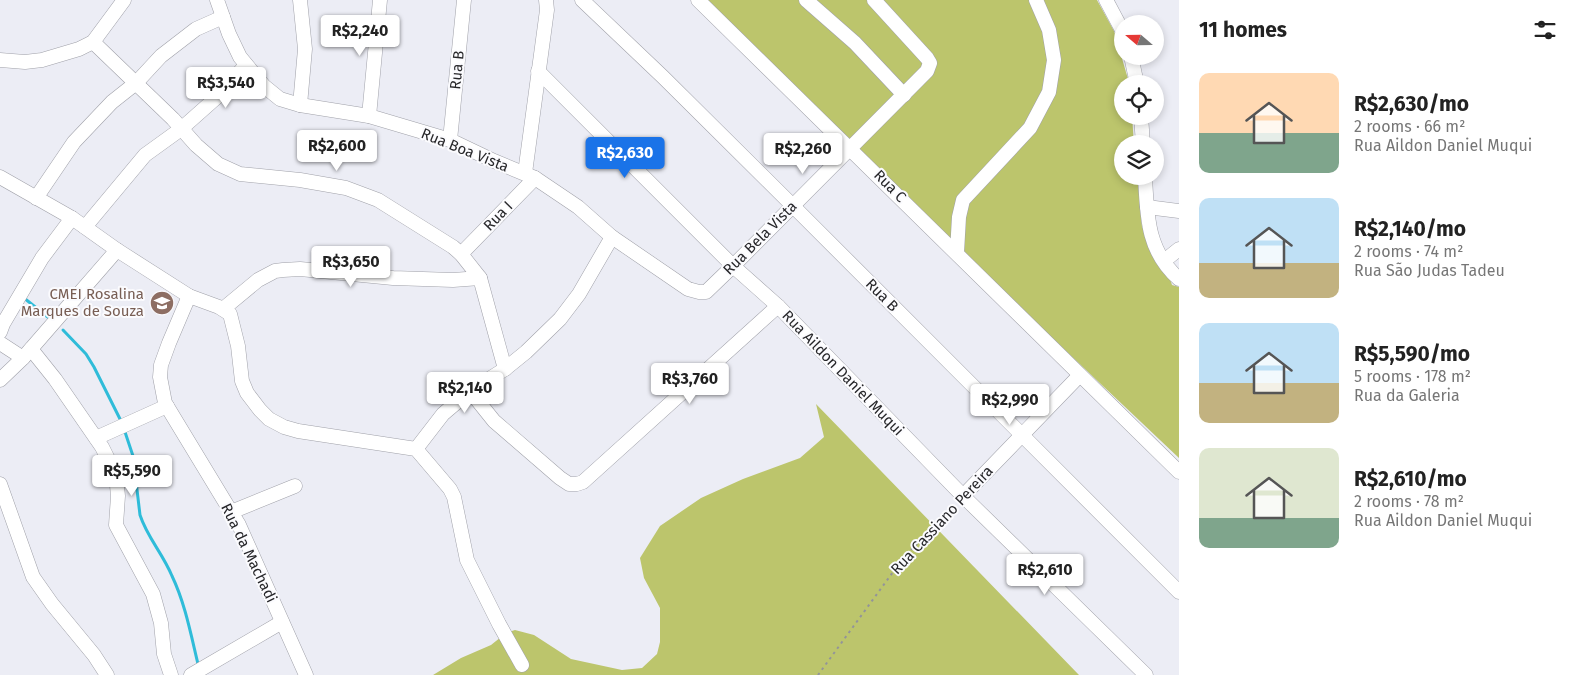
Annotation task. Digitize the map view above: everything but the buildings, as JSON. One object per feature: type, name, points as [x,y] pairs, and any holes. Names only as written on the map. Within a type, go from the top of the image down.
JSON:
[{"type":"street","points":[[0,60],[25,62],[42,60],[79,49],[93,42],[124,0]]},
{"type":"street","name":"Rua Boa Vista","points":[[217,0],[235,48],[246,65],[274,95],[287,102],[368,116],[450,140],[494,161],[530,175],[578,207],[612,237],[680,285],[694,291],[706,292]]},
{"type":"street","points":[[300,0],[305,49],[300,105]]},
{"type":"street","points":[[368,116],[380,0]]},
{"type":"street","name":"Rua B","points":[[450,140],[464,0]]},
{"type":"street","points":[[530,175],[538,71],[547,10],[546,0]]},
{"type":"street","name":"Rua B","points":[[582,0],[663,77],[1179,592]]},
{"type":"street","name":"Rua C","points":[[698,0],[957,252],[1079,376],[1179,472]]},
{"type":"street","points":[[806,0],[855,43],[904,95]]},
{"type":"street","name":"Rua Bela Vista","points":[[706,292],[920,79],[929,67],[930,63],[927,58],[874,0]]},
{"type":"street","points":[[957,252],[959,218],[963,200],[1030,128],[1048,92],[1054,60],[1049,30],[1036,0]]},
{"type":"street","points":[[1106,0],[1114,15]]},
{"type":"street","points":[[36,198],[74,142],[112,102],[136,83],[161,56],[196,29],[223,17]]},
{"type":"street","points":[[93,42],[210,158],[229,170],[240,174],[300,180],[346,188],[378,200],[418,224],[461,254],[480,278],[505,369]]},
{"type":"street","points":[[86,227],[145,155],[181,129],[218,97],[246,65]]},
{"type":"street","name":"Rua Aildon Daniel Muqui","points":[[538,71],[733,266],[778,306],[963,496],[1146,675]]},
{"type":"street","name":"Rua I","points":[[461,254],[530,175]]},
{"type":"street","points":[[0,177],[72,218],[117,250],[189,296],[230,314],[238,346],[244,387],[260,410],[269,419],[284,427],[298,431],[416,449],[452,493],[467,560],[522,665]]},
{"type":"street","points":[[1146,185],[1150,234],[1168,269],[1179,279]]},
{"type":"street","points":[[1147,207],[1179,211]]},
{"type":"street","points":[[0,332],[42,258],[72,218]]},
{"type":"street","points":[[416,449],[443,414],[470,391],[505,369],[526,352],[560,319],[579,294],[612,237]]},
{"type":"street","points":[[1164,261],[1179,249]]},
{"type":"street","points":[[0,380],[27,354],[117,250]]},
{"type":"street","points":[[222,309],[258,280],[275,271],[283,270],[300,269],[393,278],[453,280],[480,278]]},
{"type":"street","name":"Rua da Machadi","points":[[189,296],[161,365],[160,377],[163,396],[167,406],[243,533],[306,675]]},
{"type":"street","points":[[470,391],[494,421],[521,446],[560,478],[569,484],[577,484],[583,482],[778,306]]},
{"type":"street","points":[[0,343],[27,354],[55,379],[96,438],[116,475],[118,496],[116,524],[153,594],[161,622],[164,654],[171,675]]},
{"type":"street","name":"Rua Cassiano Pereira","points":[[963,496],[1079,376]]},
{"type":"street","points":[[96,438],[167,406]]},
{"type":"street","points":[[0,484],[33,578],[94,655],[107,675]]},
{"type":"street","points":[[231,512],[295,486]]},
{"type":"street","points":[[191,675],[282,622]]},
{"type":"path","name":"Rua Cassiano Pereira","points":[[818,675],[904,557],[963,496]]},
{"type":"green space","points":[[704,0],[1097,0],[1114,31],[1114,65],[1124,65],[1127,75],[1114,75],[1114,125],[1133,125],[1133,135],[1114,135],[1114,185],[1139,185],[1142,227],[1164,261],[1172,285],[1179,287],[1179,458],[882,177],[885,173],[830,124]]},
{"type":"green space","points":[[816,404],[1079,675],[433,675],[461,658],[491,645],[506,633],[515,630],[534,635],[571,659],[622,670],[642,668],[657,654],[660,642],[660,608],[644,578],[640,558],[660,526],[701,498],[743,479],[800,458],[824,437]]},
{"type":"waterway","points":[[24,298],[49,318]]},
{"type":"waterway","points":[[63,330],[86,354],[122,423]]},
{"type":"waterway","points":[[124,429],[133,456],[140,515],[177,586],[198,664]]},
{"type":"place","name":"CMEI Rosalina Marques de Souza","points":[[162,303]]}]
